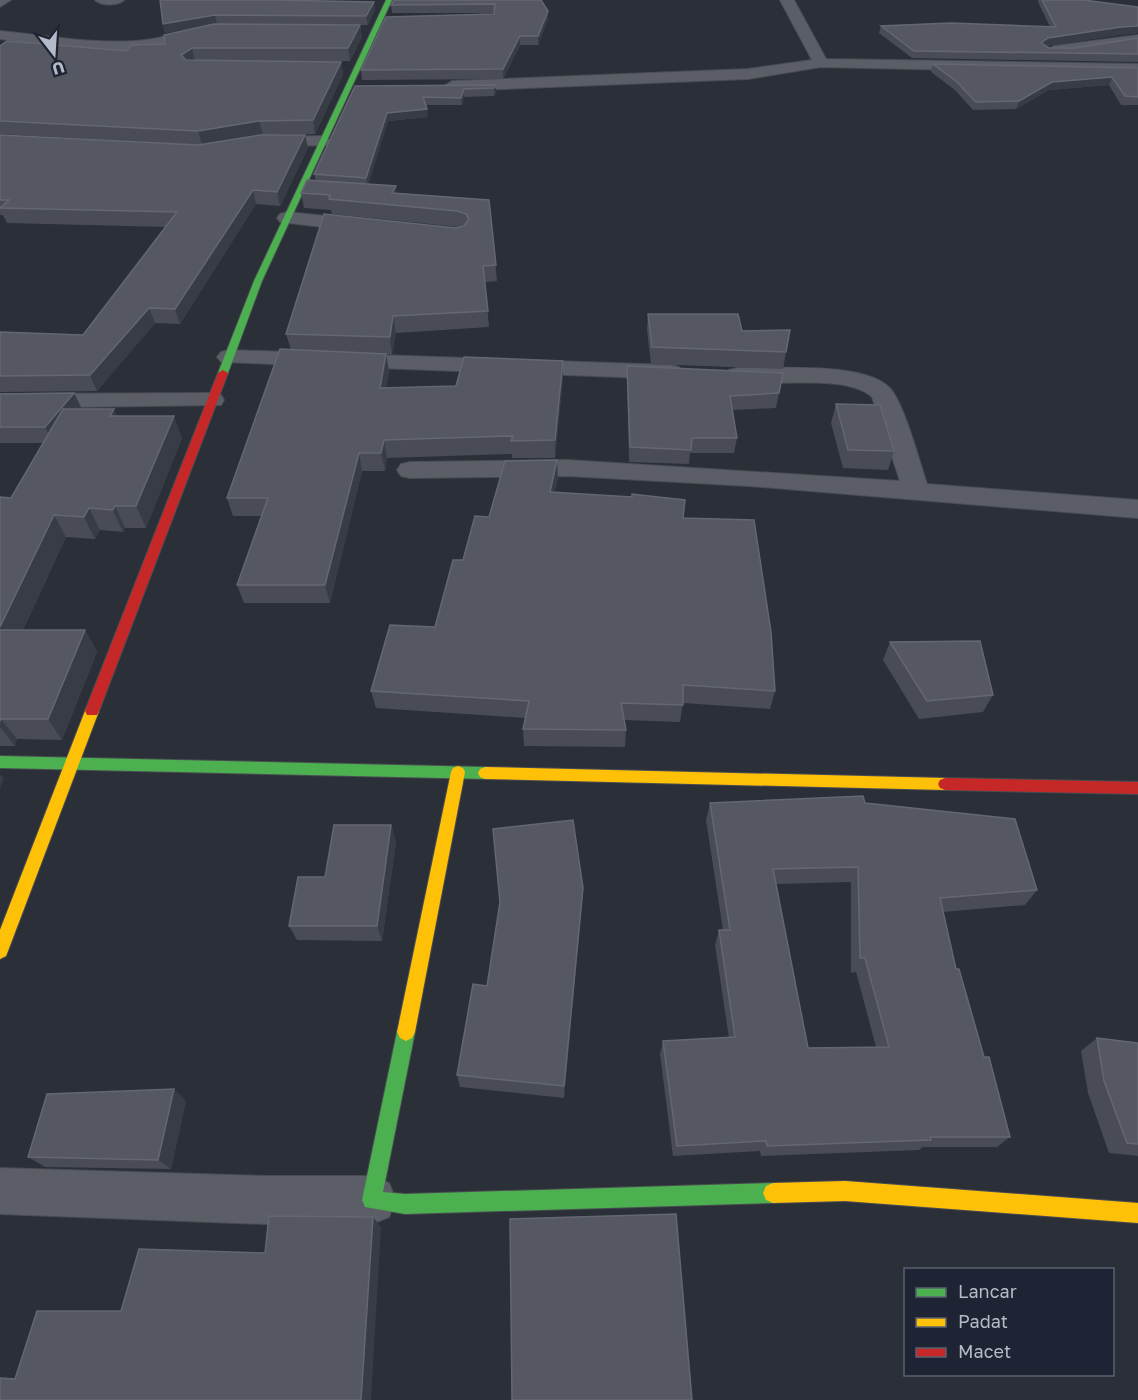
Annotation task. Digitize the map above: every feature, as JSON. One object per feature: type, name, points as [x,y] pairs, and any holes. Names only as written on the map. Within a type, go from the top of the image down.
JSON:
[{"type":"street","points":[[0,3],[4,0]]},
{"type":"street","points":[[102,0],[117,0]]},
{"type":"street","points":[[787,0],[821,63]]},
{"type":"street","points":[[0,951],[258,281],[377,26],[384,3]]},
{"type":"street","points":[[0,35],[48,42],[136,45],[154,44],[198,32],[218,30]]},
{"type":"street","points":[[1040,50],[1080,49],[1114,40],[1138,39]]},
{"type":"street","points":[[438,86],[748,74],[821,63],[1138,69]]},
{"type":"street","points":[[335,68],[357,68]]},
{"type":"street","points":[[348,87],[371,87]]},
{"type":"street","points":[[247,143],[323,141]]},
{"type":"street","points":[[287,218],[390,228]]},
{"type":"street","points":[[229,357],[847,378],[864,381],[876,387],[883,395],[917,492]]},
{"type":"street","points":[[0,401],[212,400]]},
{"type":"street","points":[[410,470],[568,468],[749,478],[1138,509]]},
{"type":"street","points":[[0,762],[1138,788]]},
{"type":"street","points":[[372,1200],[458,772]]},
{"type":"street","points":[[0,1191],[264,1200],[372,1200],[405,1204],[845,1191],[1138,1213]]},
{"type":"building","points":[[160,0],[374,2],[366,16],[215,15],[163,24]]},
{"type":"building","points":[[394,0],[541,0],[548,11],[538,36],[520,36],[503,69],[361,70],[386,17],[494,14],[495,4],[391,5]]},
{"type":"building","points":[[1042,0],[1083,0],[1138,7],[1138,26],[1048,38],[1041,43],[1049,48],[1075,48],[1138,38],[1138,54],[914,51],[881,26],[951,23],[1056,27]]},
{"type":"building","points":[[214,24],[360,25],[348,48],[192,48],[181,55],[186,60],[341,62],[313,120],[259,121],[198,131],[0,121],[0,46],[7,41],[127,51],[131,45],[165,44],[164,35]]},
{"type":"building","points":[[933,64],[1138,68],[1138,97],[1125,96],[1112,77],[1052,82],[1019,101],[976,102],[957,82]]},
{"type":"building","points":[[496,85],[494,88],[464,89],[461,98],[423,97],[427,109],[387,113],[366,178],[314,174],[355,86]]},
{"type":"building","points":[[0,135],[198,145],[260,135],[305,135],[277,192],[253,190],[175,309],[149,308],[90,375],[0,376],[0,332],[83,335],[177,212],[0,208],[9,200],[0,200]]},
{"type":"building","points":[[307,180],[396,186],[392,193],[489,200],[496,265],[483,266],[488,311],[393,316],[390,337],[286,334],[324,214],[456,228],[464,226],[469,219],[466,214],[457,211],[329,199],[330,195],[301,193]]},
{"type":"building","points":[[648,314],[738,314],[742,331],[790,330],[786,352],[652,347]]},
{"type":"building","points":[[280,349],[386,354],[380,388],[456,386],[464,357],[563,361],[555,440],[511,441],[513,436],[384,440],[381,453],[359,453],[325,585],[237,585],[268,498],[227,498]]},
{"type":"building","points":[[627,366],[783,373],[779,393],[730,396],[737,438],[692,438],[691,450],[630,447]]},
{"type":"building","points":[[74,393],[45,427],[0,427],[0,394]]},
{"type":"building","points":[[836,404],[880,405],[894,451],[848,450]]},
{"type":"building","points":[[63,409],[114,409],[110,416],[174,416],[136,506],[115,506],[113,510],[89,508],[84,517],[54,515],[0,627],[0,497],[11,498]]},
{"type":"building","points":[[557,460],[550,492],[632,497],[632,494],[685,500],[683,518],[754,520],[771,632],[775,691],[683,685],[683,705],[621,703],[626,730],[523,729],[529,701],[371,691],[390,625],[435,627],[453,560],[463,560],[475,516],[489,517],[505,461]]},
{"type":"building","points":[[0,630],[85,630],[48,719],[1,719],[0,721]]},
{"type":"building","points":[[980,641],[993,695],[927,701],[890,642]]},
{"type":"building","points":[[863,796],[865,803],[1015,819],[1037,890],[940,898],[956,969],[959,969],[984,1057],[989,1057],[1010,1137],[930,1137],[931,1140],[767,1146],[766,1141],[677,1146],[663,1041],[735,1037],[719,930],[730,930],[710,803]],"holes":[[[858,867],[860,958],[865,958],[889,1047],[808,1048],[773,869]]]},
{"type":"building","points":[[573,820],[583,888],[564,1086],[457,1075],[473,984],[487,986],[500,902],[493,829]]},
{"type":"building","points":[[334,825],[391,825],[377,926],[289,926],[298,877],[325,877]]},
{"type":"building","points":[[1097,1038],[1138,1043],[1138,1144],[1127,1143],[1104,1081]]},
{"type":"building","points":[[174,1089],[158,1160],[28,1157],[47,1094]]},
{"type":"building","points":[[676,1214],[692,1400],[512,1400],[510,1219]]},
{"type":"building","points":[[269,1216],[373,1217],[361,1400],[0,1400],[0,1378],[15,1379],[37,1311],[121,1311],[139,1249],[265,1253]]},
{"type":"traffic: fast","points":[[223,373],[258,281],[389,0]]},
{"type":"traffic: fast","points":[[0,762],[485,773]]},
{"type":"traffic: fast","points":[[406,1032],[372,1200],[405,1204],[773,1193]]},
{"type":"traffic: slow","points":[[0,951],[92,711]]},
{"type":"traffic: slow","points":[[406,1032],[458,772]]},
{"type":"traffic: slow","points":[[485,773],[945,784]]},
{"type":"traffic: slow","points":[[773,1193],[845,1191],[1138,1213]]},
{"type":"traffic: jam","points":[[92,711],[223,373]]},
{"type":"traffic: jam","points":[[945,784],[1138,788]]}]
